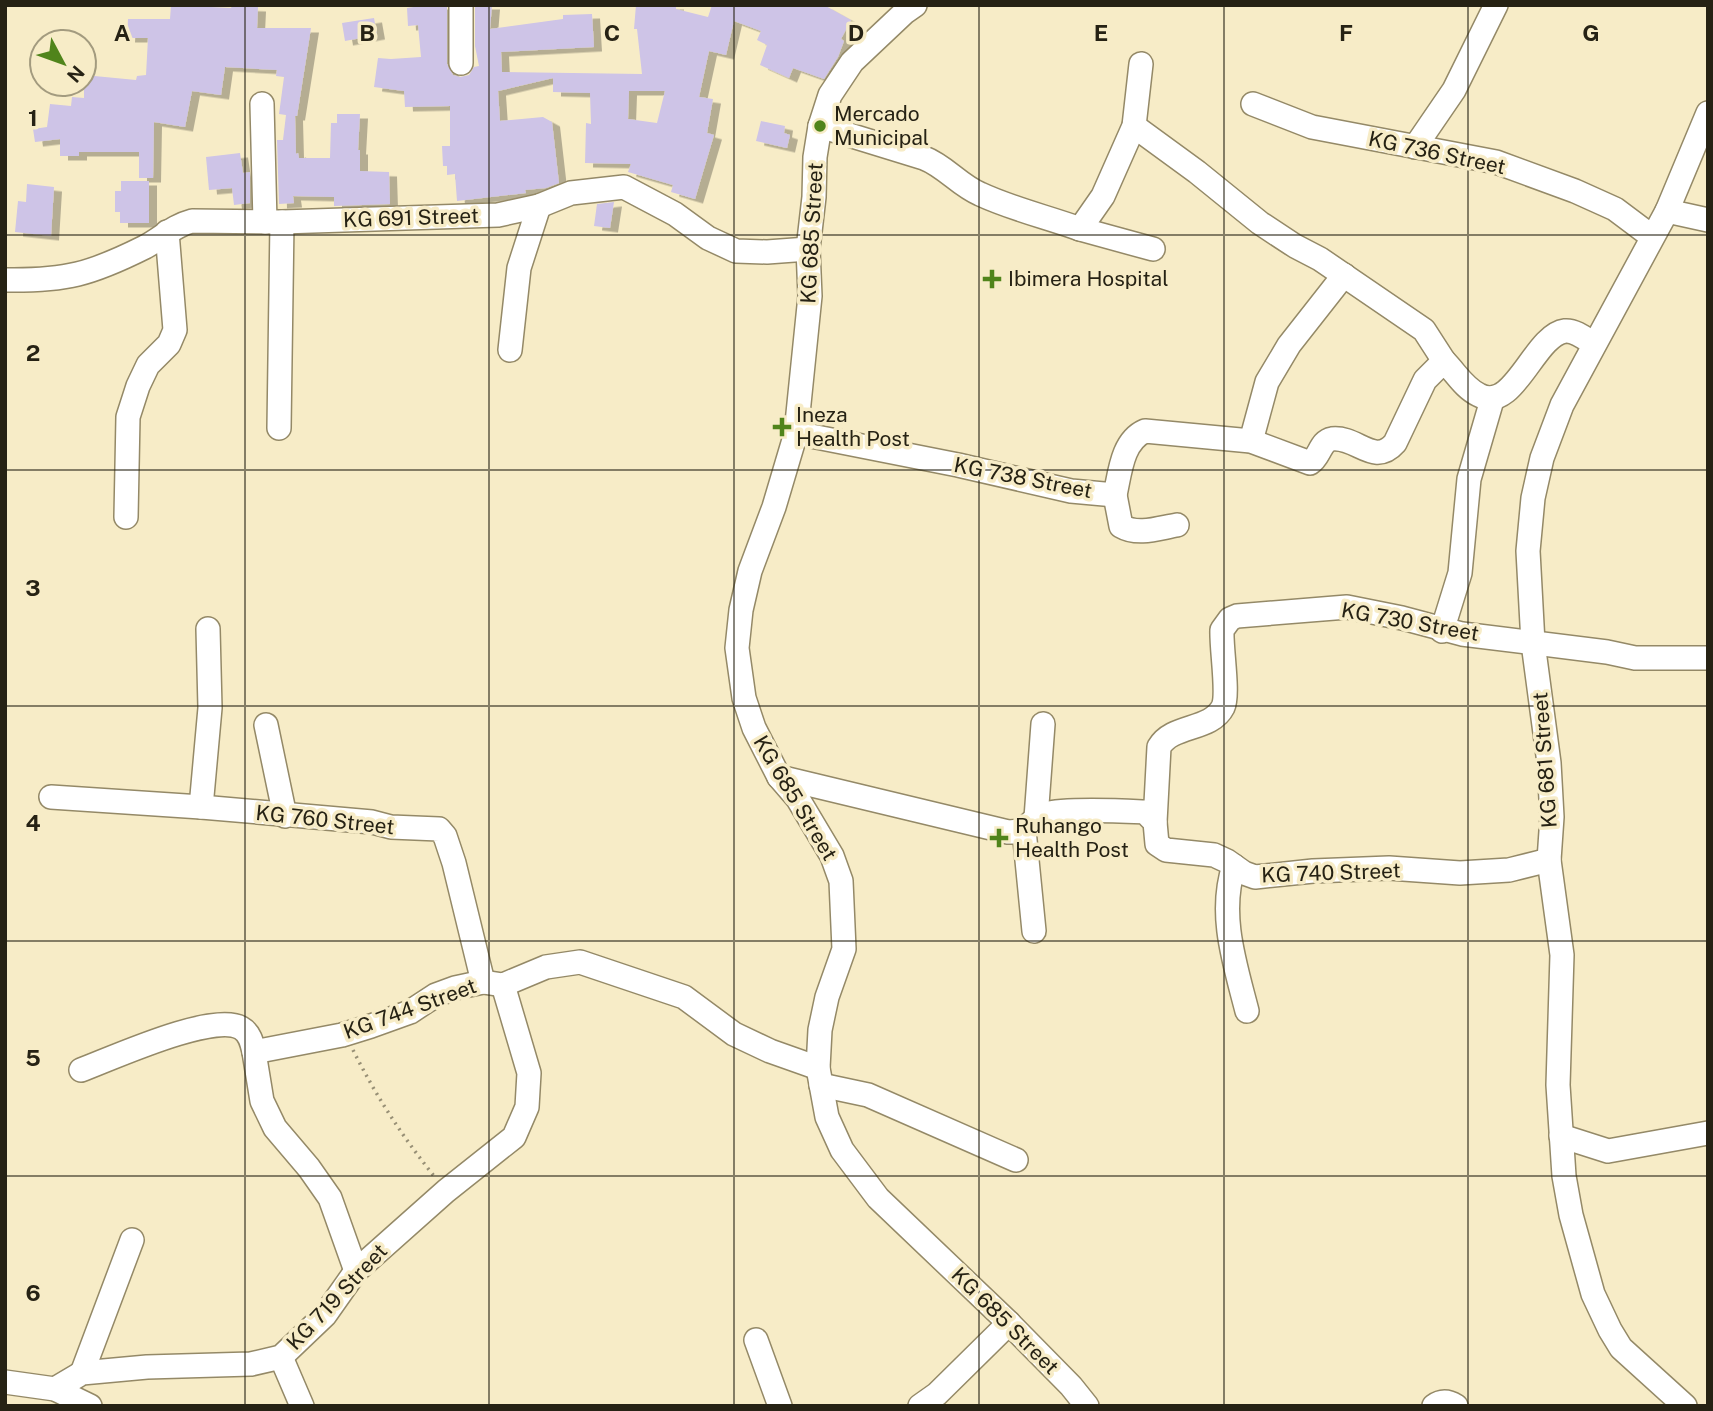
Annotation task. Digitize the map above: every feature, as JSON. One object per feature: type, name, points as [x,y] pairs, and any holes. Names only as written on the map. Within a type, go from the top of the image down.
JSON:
[{"type":"street","points":[[461,5],[461,63]]},
{"type":"street","points":[[1415,147],[1454,90],[1496,5]]},
{"type":"street","name":"KG 685 Street","points":[[901,7],[852,62],[830,95],[820,127],[808,248],[810,296],[796,433],[774,507],[750,571],[741,611],[737,648],[744,698],[754,728],[779,777],[805,811],[832,856],[841,881],[844,949],[827,997],[823,1019],[820,1077],[827,1118],[842,1150],[878,1198],[1009,1323],[1087,1406]]},
{"type":"street","points":[[1080,229],[1103,196],[1134,126],[1141,64]]},
{"type":"street","points":[[262,104],[273,222],[279,428]]},
{"type":"street","name":"KG 736 Street","points":[[1253,104],[1312,127],[1496,162],[1615,209],[1651,236]]},
{"type":"street","name":"KG 681 Street","points":[[1685,1406],[1621,1348],[1609,1330],[1593,1294],[1571,1215],[1564,1176],[1558,1085],[1562,955],[1549,860],[1552,817],[1549,763],[1533,643],[1528,551],[1533,498],[1542,458],[1562,405],[1651,236],[1667,211],[1708,114]]},
{"type":"street","points":[[1134,126],[1261,223],[1424,330],[1444,361],[1465,386],[1480,396],[1492,400],[1499,398],[1548,341],[1562,331],[1573,331],[1594,345]]},
{"type":"street","points":[[820,127],[936,163],[976,193],[1010,207],[1153,249]]},
{"type":"street","name":"KG 691 Street","points":[[5,280],[63,279],[94,271],[148,245],[179,225],[192,221],[273,222],[498,215],[538,206],[571,193],[624,187],[675,214],[708,239],[736,251],[808,248]]},
{"type":"street","points":[[510,350],[514,291],[538,206]]},
{"type":"street","points":[[1667,211],[1708,220]]},
{"type":"street","points":[[127,517],[128,417],[148,365],[169,344],[175,330],[167,232]]},
{"type":"street","points":[[1251,441],[1268,383],[1289,345],[1344,275]]},
{"type":"street","name":"KG 738 Street","points":[[796,433],[958,465],[1071,491],[1115,495],[1124,455],[1137,434],[1145,430],[1251,441],[1310,463],[1316,459],[1324,443],[1332,439],[1343,440],[1380,454],[1387,452],[1395,443],[1425,380],[1444,361]]},
{"type":"street","points":[[1442,631],[1460,573],[1469,479],[1492,400]]},
{"type":"street","points":[[1115,495],[1121,526],[1129,531],[1177,525]]},
{"type":"street","name":"KG 730 Street","points":[[1155,822],[1158,758],[1164,738],[1211,719],[1224,705],[1222,630],[1230,619],[1237,616],[1347,607],[1402,618],[1442,631],[1635,658],[1708,658]]},
{"type":"street","points":[[201,807],[210,708],[208,629]]},
{"type":"street","points":[[1034,931],[1030,824],[1043,724]]},
{"type":"street","points":[[266,725],[285,816]]},
{"type":"street","points":[[779,777],[1008,832],[1053,812],[1135,811],[1145,812],[1155,822]]},
{"type":"street","name":"KG 760 Street","points":[[51,797],[201,807],[442,831],[493,983]]},
{"type":"street","name":"KG 740 Street","points":[[1155,822],[1157,844],[1161,848],[1214,855],[1255,877],[1353,869],[1472,872],[1509,870],[1549,860]]},
{"type":"street","points":[[1234,866],[1227,893],[1229,940],[1247,1011]]},
{"type":"street","name":"KG 744 Street","points":[[254,1052],[342,1035],[410,1012],[436,995],[455,988],[493,983],[546,967],[580,962],[684,997],[734,1034],[820,1077],[869,1095],[1016,1160]]},
{"type":"street","name":"KG 719 Street","points":[[55,1389],[82,1373],[147,1367],[251,1364],[281,1357],[325,1315],[356,1271],[446,1191],[514,1137],[527,1107],[528,1073],[493,983]]},
{"type":"street","points":[[81,1070],[191,1028],[212,1025],[241,1028],[250,1038],[266,1110],[287,1145],[309,1168],[330,1198],[356,1271]]},
{"type":"street","points":[[1561,1136],[1608,1151],[1708,1133]]},
{"type":"street","points":[[82,1373],[132,1240]]},
{"type":"street","points":[[919,1406],[937,1394],[1009,1323]]},
{"type":"street","points":[[755,1340],[780,1406]]},
{"type":"street","points":[[281,1357],[302,1406]]},
{"type":"street","points":[[5,1382],[55,1389],[90,1406]]},
{"type":"street","points":[[1434,1406],[1450,1401],[1456,1406]]},
{"type":"path","points":[[342,1035],[403,1138],[446,1191]]},
{"type":"building","points":[[171,5],[258,7],[257,28],[311,28],[295,116],[296,154],[298,153],[299,158],[330,158],[331,123],[337,123],[337,114],[360,114],[360,171],[389,172],[390,204],[334,206],[334,197],[293,196],[294,203],[279,204],[277,140],[283,140],[286,115],[279,114],[284,77],[276,76],[277,70],[225,67],[221,95],[192,91],[185,127],[154,122],[153,178],[139,178],[139,152],[79,152],[79,156],[60,156],[60,139],[35,142],[33,129],[47,127],[50,104],[71,106],[72,98],[98,98],[98,76],[136,80],[137,76],[146,75],[148,38],[127,38],[128,19],[170,19]]},
{"type":"building","points":[[447,5],[447,64],[453,75],[460,77],[469,75],[474,67],[479,66],[475,46],[475,5],[492,5],[490,29],[563,19],[563,15],[592,14],[594,47],[501,52],[502,72],[642,74],[637,29],[634,29],[636,5],[676,5],[676,9],[708,17],[712,5],[824,5],[851,20],[841,39],[844,41],[838,57],[824,79],[793,68],[789,78],[760,65],[767,45],[757,40],[761,31],[734,21],[726,55],[709,51],[699,97],[713,99],[707,133],[714,135],[695,199],[671,192],[673,185],[628,172],[631,164],[585,163],[586,123],[591,124],[590,93],[553,92],[553,78],[498,91],[500,121],[543,117],[552,122],[559,183],[546,188],[525,190],[526,193],[457,201],[455,174],[447,175],[447,166],[443,166],[442,146],[450,146],[450,106],[405,107],[404,91],[374,87],[378,58],[421,57],[418,25],[408,26],[407,8]],"holes":[[[629,91],[665,91],[657,123],[628,119]]]},
{"type":"building","points":[[374,18],[377,35],[345,41],[342,23]]},
{"type":"building","points":[[761,121],[785,126],[784,133],[790,135],[787,148],[756,141]]},
{"type":"building","points":[[240,153],[243,173],[250,172],[250,203],[234,205],[232,188],[209,190],[206,157]]},
{"type":"building","points":[[121,181],[149,181],[149,223],[120,223],[120,212],[115,212],[115,191],[121,191]]},
{"type":"building","points":[[27,184],[54,187],[51,236],[15,232],[18,201],[26,202]]},
{"type":"building","points":[[614,202],[610,228],[594,226],[597,204]]},
{"type":"place","name":"Mercado Municipal","points":[[820,126]]},
{"type":"place","name":"Ibimera Hospital","points":[[992,279]]},
{"type":"place","name":"Ineza Health Post","points":[[782,427]]},
{"type":"place","name":"Ruhango Health Post","points":[[999,838]]}]
